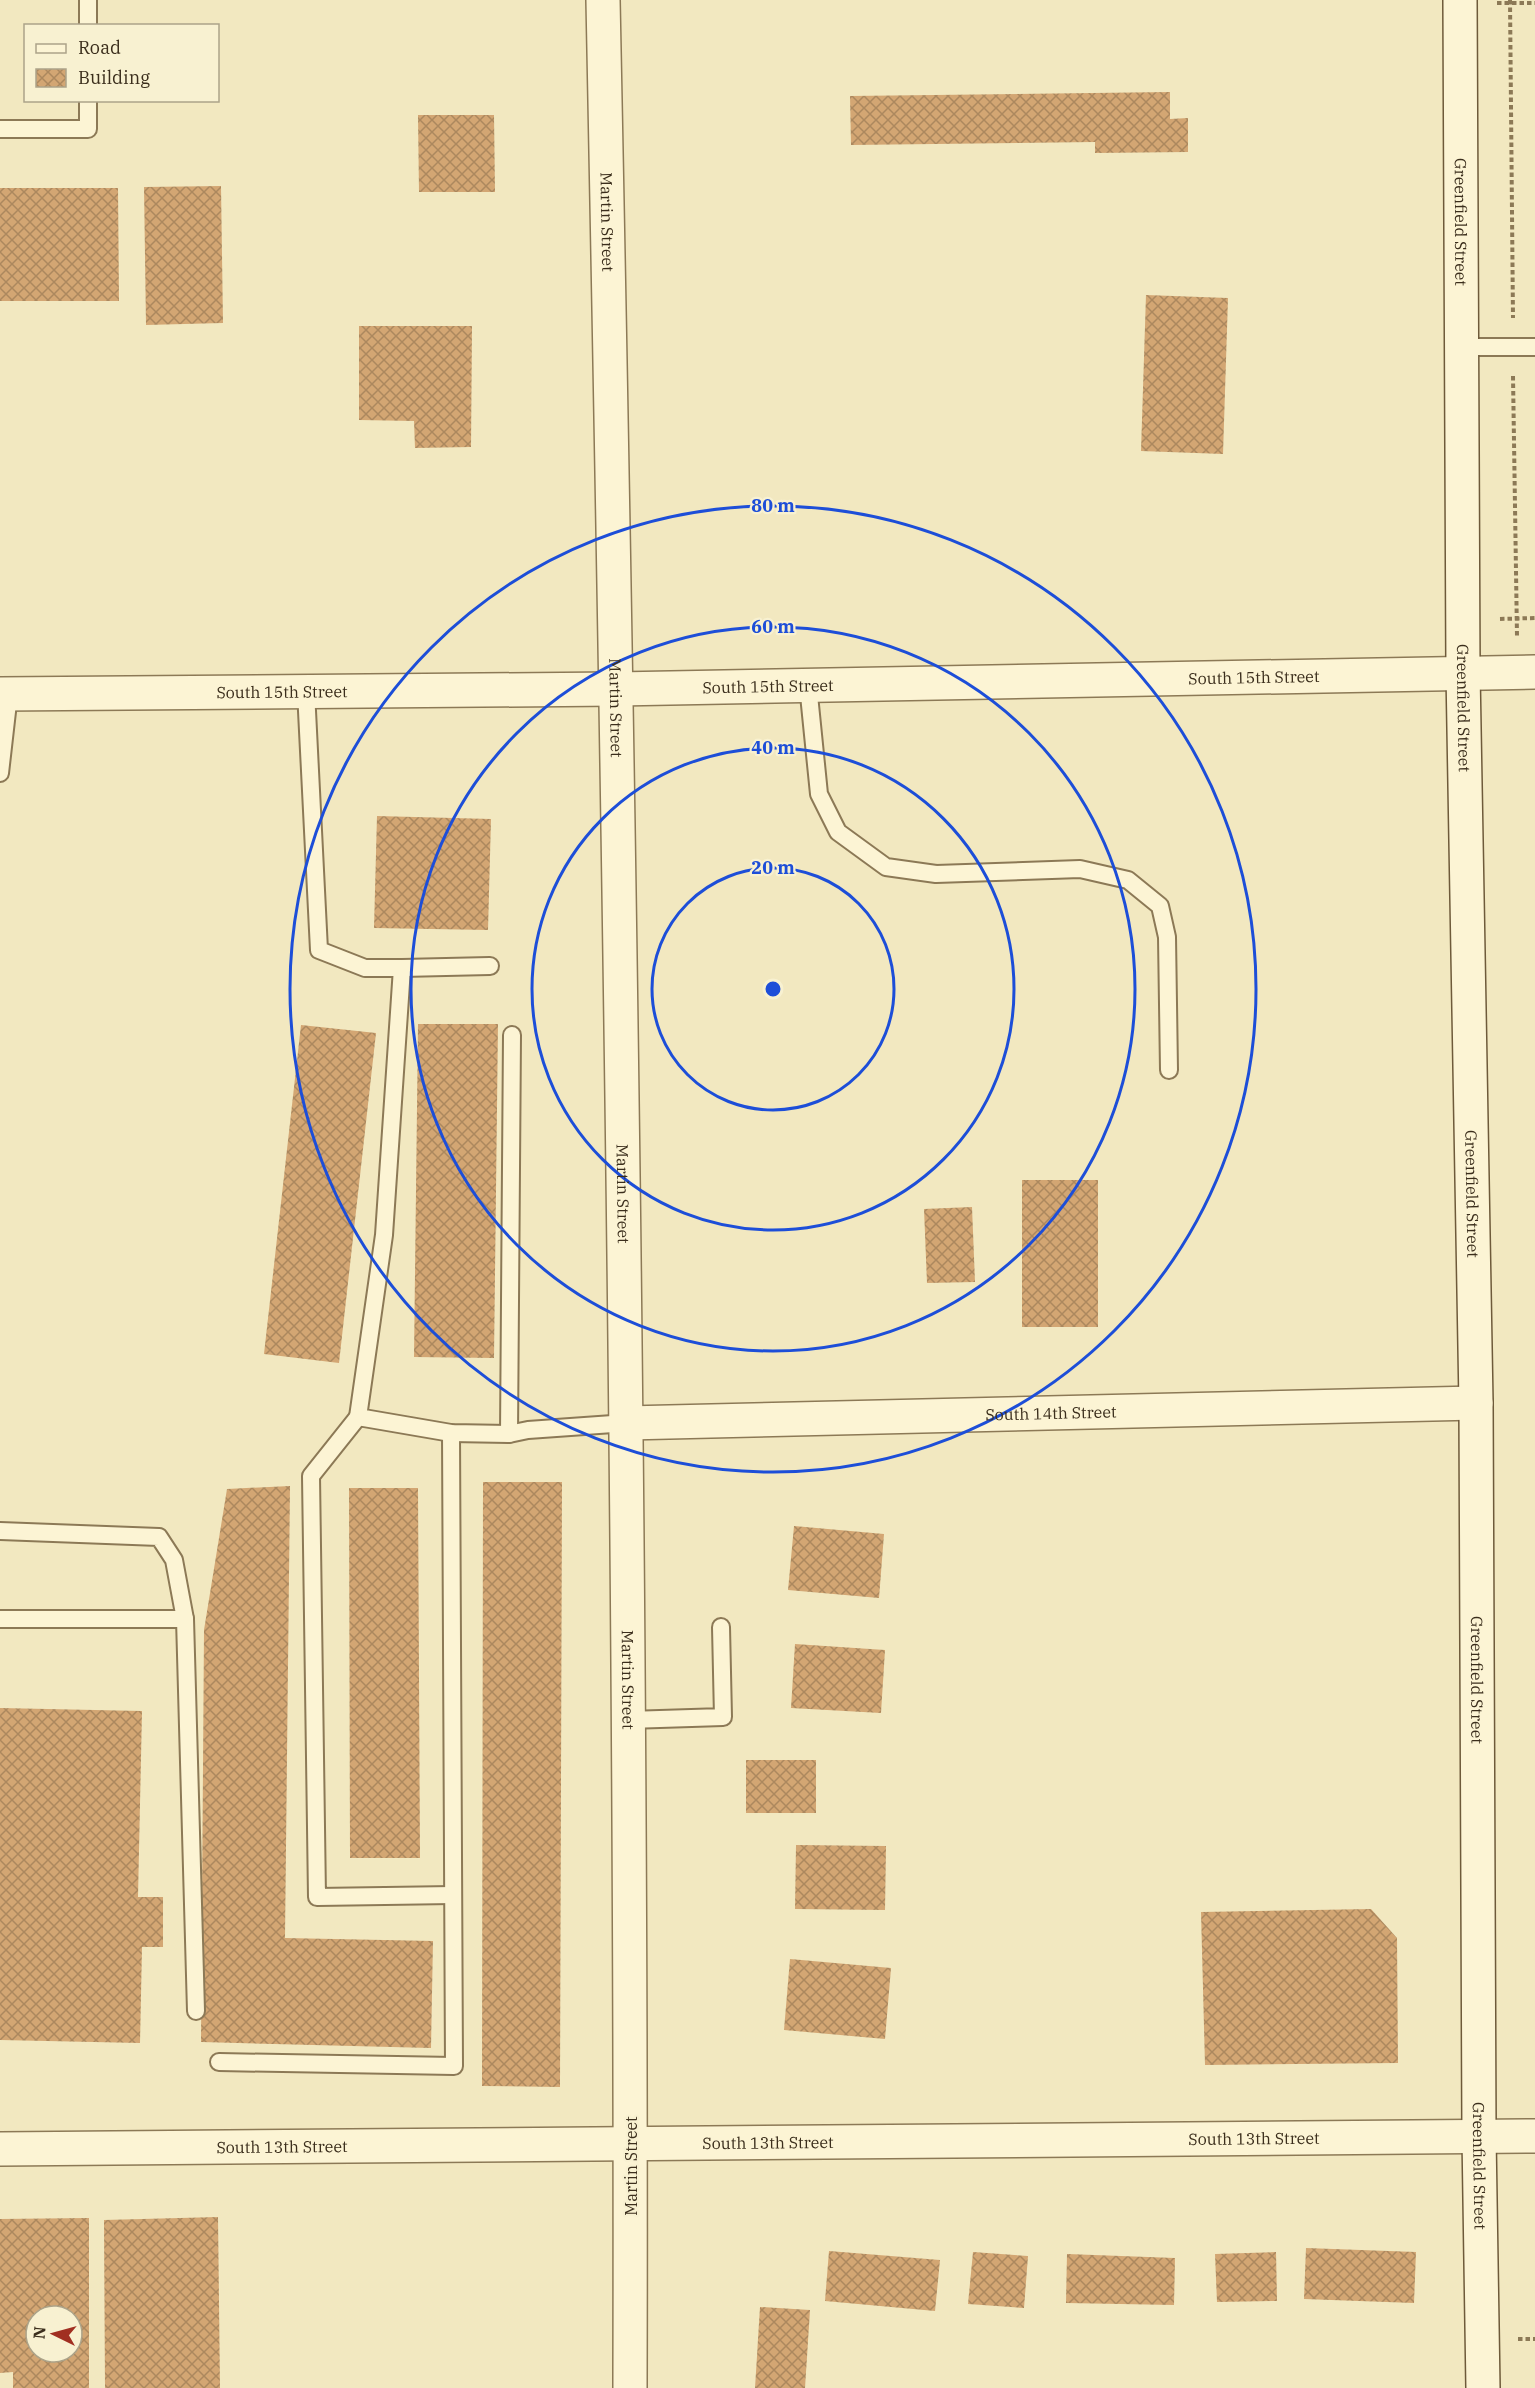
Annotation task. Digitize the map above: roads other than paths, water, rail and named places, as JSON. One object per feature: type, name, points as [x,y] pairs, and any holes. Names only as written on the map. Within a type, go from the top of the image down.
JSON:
[{"type":"street","name":"Martin Street","points":[[603,0],[617,689],[627,1423],[630,2388]]},
{"type":"street","name":"Greenfield Street","points":[[1460,0],[1463,672],[1476,1403],[1479,2136],[1483,2388]]},
{"type":"street","name":"South 15th Street","points":[[4,694],[617,689],[1535,672]]},
{"type":"street","name":"South 14th Street","points":[[627,1423],[1476,1403]]},
{"type":"street","name":"South 13th Street","points":[[0,2149],[1535,2136]]},
{"type":"lane","points":[[88,0],[88,24]]},
{"type":"lane","points":[[0,129],[88,129],[88,102]]},
{"type":"lane","points":[[1462,347],[1535,347]]},
{"type":"lane","points":[[808,685],[819,794],[838,832],[886,867],[936,874],[1080,869],[1128,880],[1160,906],[1167,937],[1169,1070]]},
{"type":"lane","points":[[306,691],[319,950],[365,968],[490,966]]},
{"type":"lane","points":[[0,773],[4,694]]},
{"type":"lane","points":[[402,968],[384,1235],[357,1417],[311,1476],[317,1897],[453,1895]]},
{"type":"lane","points":[[509,1434],[512,1035]]},
{"type":"lane","points":[[357,1417],[452,1433],[509,1434],[528,1430],[627,1423]]},
{"type":"lane","points":[[219,2062],[454,2066],[452,1433]]},
{"type":"lane","points":[[0,1531],[159,1536],[174,1560],[185,1619],[196,2011]]},
{"type":"lane","points":[[0,1619],[185,1619]]},
{"type":"lane","points":[[628,1720],[723,1718],[720,1628]]}]
